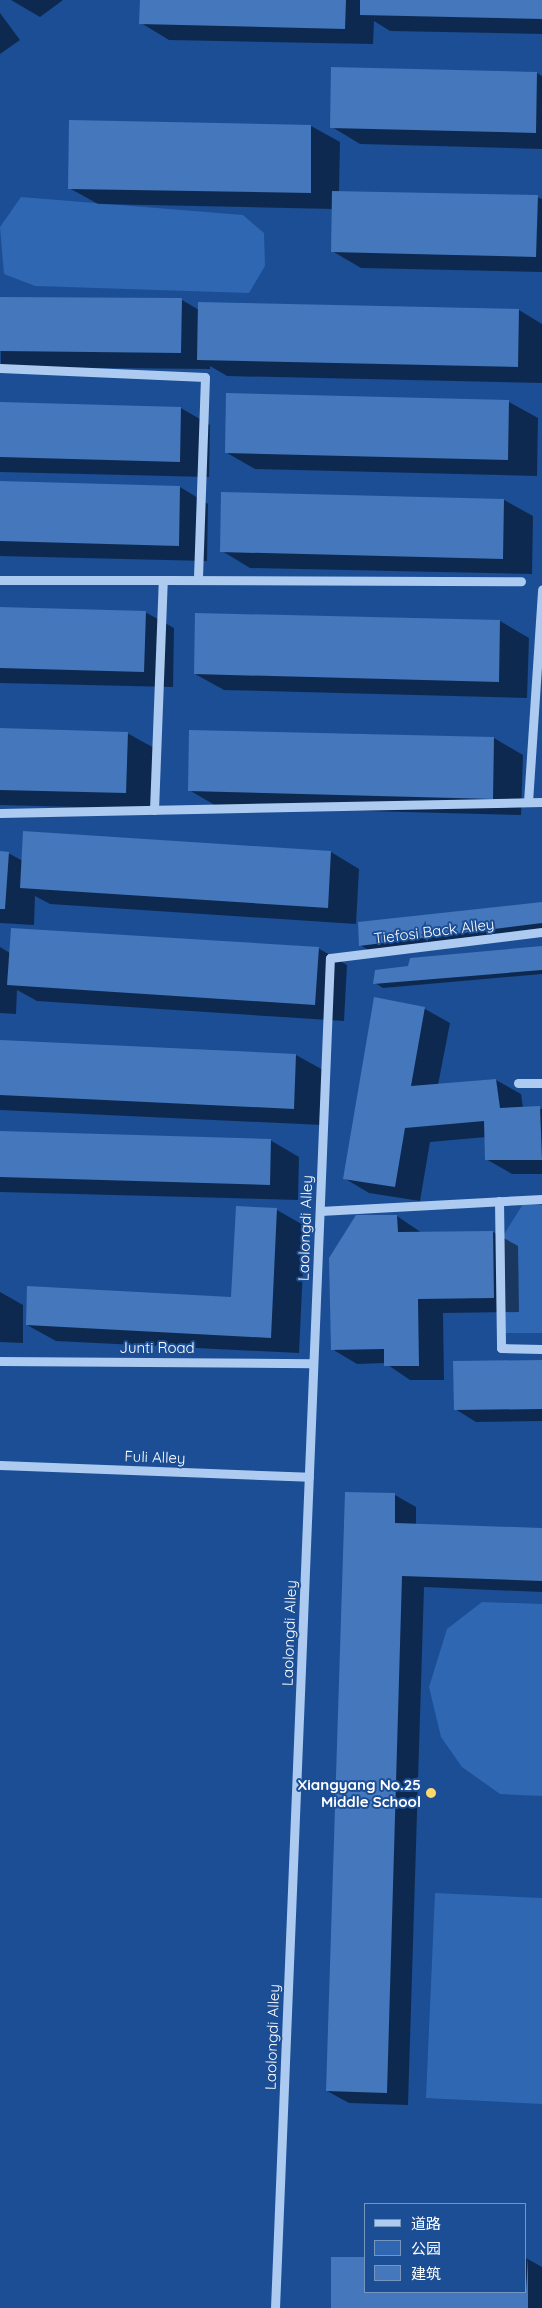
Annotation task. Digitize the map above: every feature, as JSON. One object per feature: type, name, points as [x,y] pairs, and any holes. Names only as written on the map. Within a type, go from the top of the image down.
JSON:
[{"type":"street","points":[[0,368],[205,377],[198,580]]},
{"type":"street","points":[[0,580],[521,581]]},
{"type":"street","points":[[154,810],[163,580]]},
{"type":"street","points":[[528,802],[542,589]]},
{"type":"street","points":[[0,813],[542,802]]},
{"type":"street","name":"Tiefosi Back Alley","points":[[330,958],[542,932]]},
{"type":"street","name":"Laolongdi Alley","points":[[275,2308],[330,958]]},
{"type":"street","points":[[518,1083],[542,1083]]},
{"type":"street","points":[[320,1211],[542,1199]]},
{"type":"street","points":[[499,1201],[501,1348],[542,1349]]},
{"type":"street","name":"Junti Road","points":[[0,1361],[314,1363]]},
{"type":"street","name":"Fuli Alley","points":[[0,1465],[309,1477]]},
{"type":"green space","points":[[21,197],[243,215],[264,233],[265,266],[249,293],[35,286],[4,274],[0,227]]},
{"type":"green space","points":[[523,1204],[542,1205],[542,1333],[503,1333],[503,1236]]},
{"type":"green space","points":[[482,1602],[542,1604],[542,1796],[500,1794],[462,1767],[441,1737],[429,1687],[447,1629]]},
{"type":"green space","points":[[435,1893],[542,1898],[542,2104],[426,2098]]},
{"type":"building","points":[[140,0],[346,0],[345,29],[139,24]]},
{"type":"building","points":[[360,0],[542,0],[542,19],[360,15]]},
{"type":"building","points":[[331,67],[537,72],[536,133],[330,128]]},
{"type":"building","points":[[69,120],[311,125],[311,193],[68,189]]},
{"type":"building","points":[[332,191],[538,195],[536,257],[331,252]]},
{"type":"building","points":[[0,297],[182,298],[181,353],[0,351]]},
{"type":"building","points":[[198,302],[519,309],[518,367],[197,360]]},
{"type":"building","points":[[226,393],[509,400],[508,460],[225,453]]},
{"type":"building","points":[[0,402],[181,407],[180,462],[0,457]]},
{"type":"building","points":[[0,481],[180,486],[179,546],[0,541]]},
{"type":"building","points":[[221,492],[504,499],[503,559],[220,552]]},
{"type":"building","points":[[0,607],[146,611],[144,672],[0,668]]},
{"type":"building","points":[[195,613],[500,620],[499,682],[194,674]]},
{"type":"building","points":[[0,728],[128,732],[126,793],[0,790]]},
{"type":"building","points":[[189,730],[494,737],[493,799],[188,791]]},
{"type":"building","points":[[23,831],[331,851],[328,908],[20,888]]},
{"type":"building","points":[[0,851],[9,852],[5,909],[0,909]]},
{"type":"building","points":[[542,902],[542,923],[359,946],[358,922]]},
{"type":"building","points":[[11,928],[319,947],[315,1005],[7,985]]},
{"type":"building","points":[[542,946],[542,970],[373,984],[375,970],[408,966],[410,958]]},
{"type":"building","points":[[374,997],[425,1007],[411,1086],[496,1079],[500,1108],[540,1106],[542,1160],[485,1160],[484,1121],[405,1128],[395,1187],[343,1179]]},
{"type":"building","points":[[0,1040],[296,1054],[294,1109],[0,1095]]},
{"type":"building","points":[[0,1131],[271,1139],[270,1185],[0,1177]]},
{"type":"building","points":[[236,1206],[277,1208],[271,1338],[26,1325],[27,1286],[231,1297]]},
{"type":"building","points":[[356,1215],[397,1215],[398,1232],[493,1231],[494,1298],[418,1299],[419,1366],[384,1366],[384,1349],[331,1350],[329,1258]]},
{"type":"building","points":[[542,1360],[542,1409],[454,1410],[453,1361]]},
{"type":"building","points":[[345,1492],[395,1493],[395,1523],[542,1528],[542,1581],[402,1576],[387,2093],[326,2091]]},
{"type":"building","points":[[331,2257],[364,2257],[364,2293],[527,2293],[528,2257],[528,2308],[331,2308]]},
{"type":"place","name":"Xiangyang No.25 Middle School","points":[[431,1793]]}]
